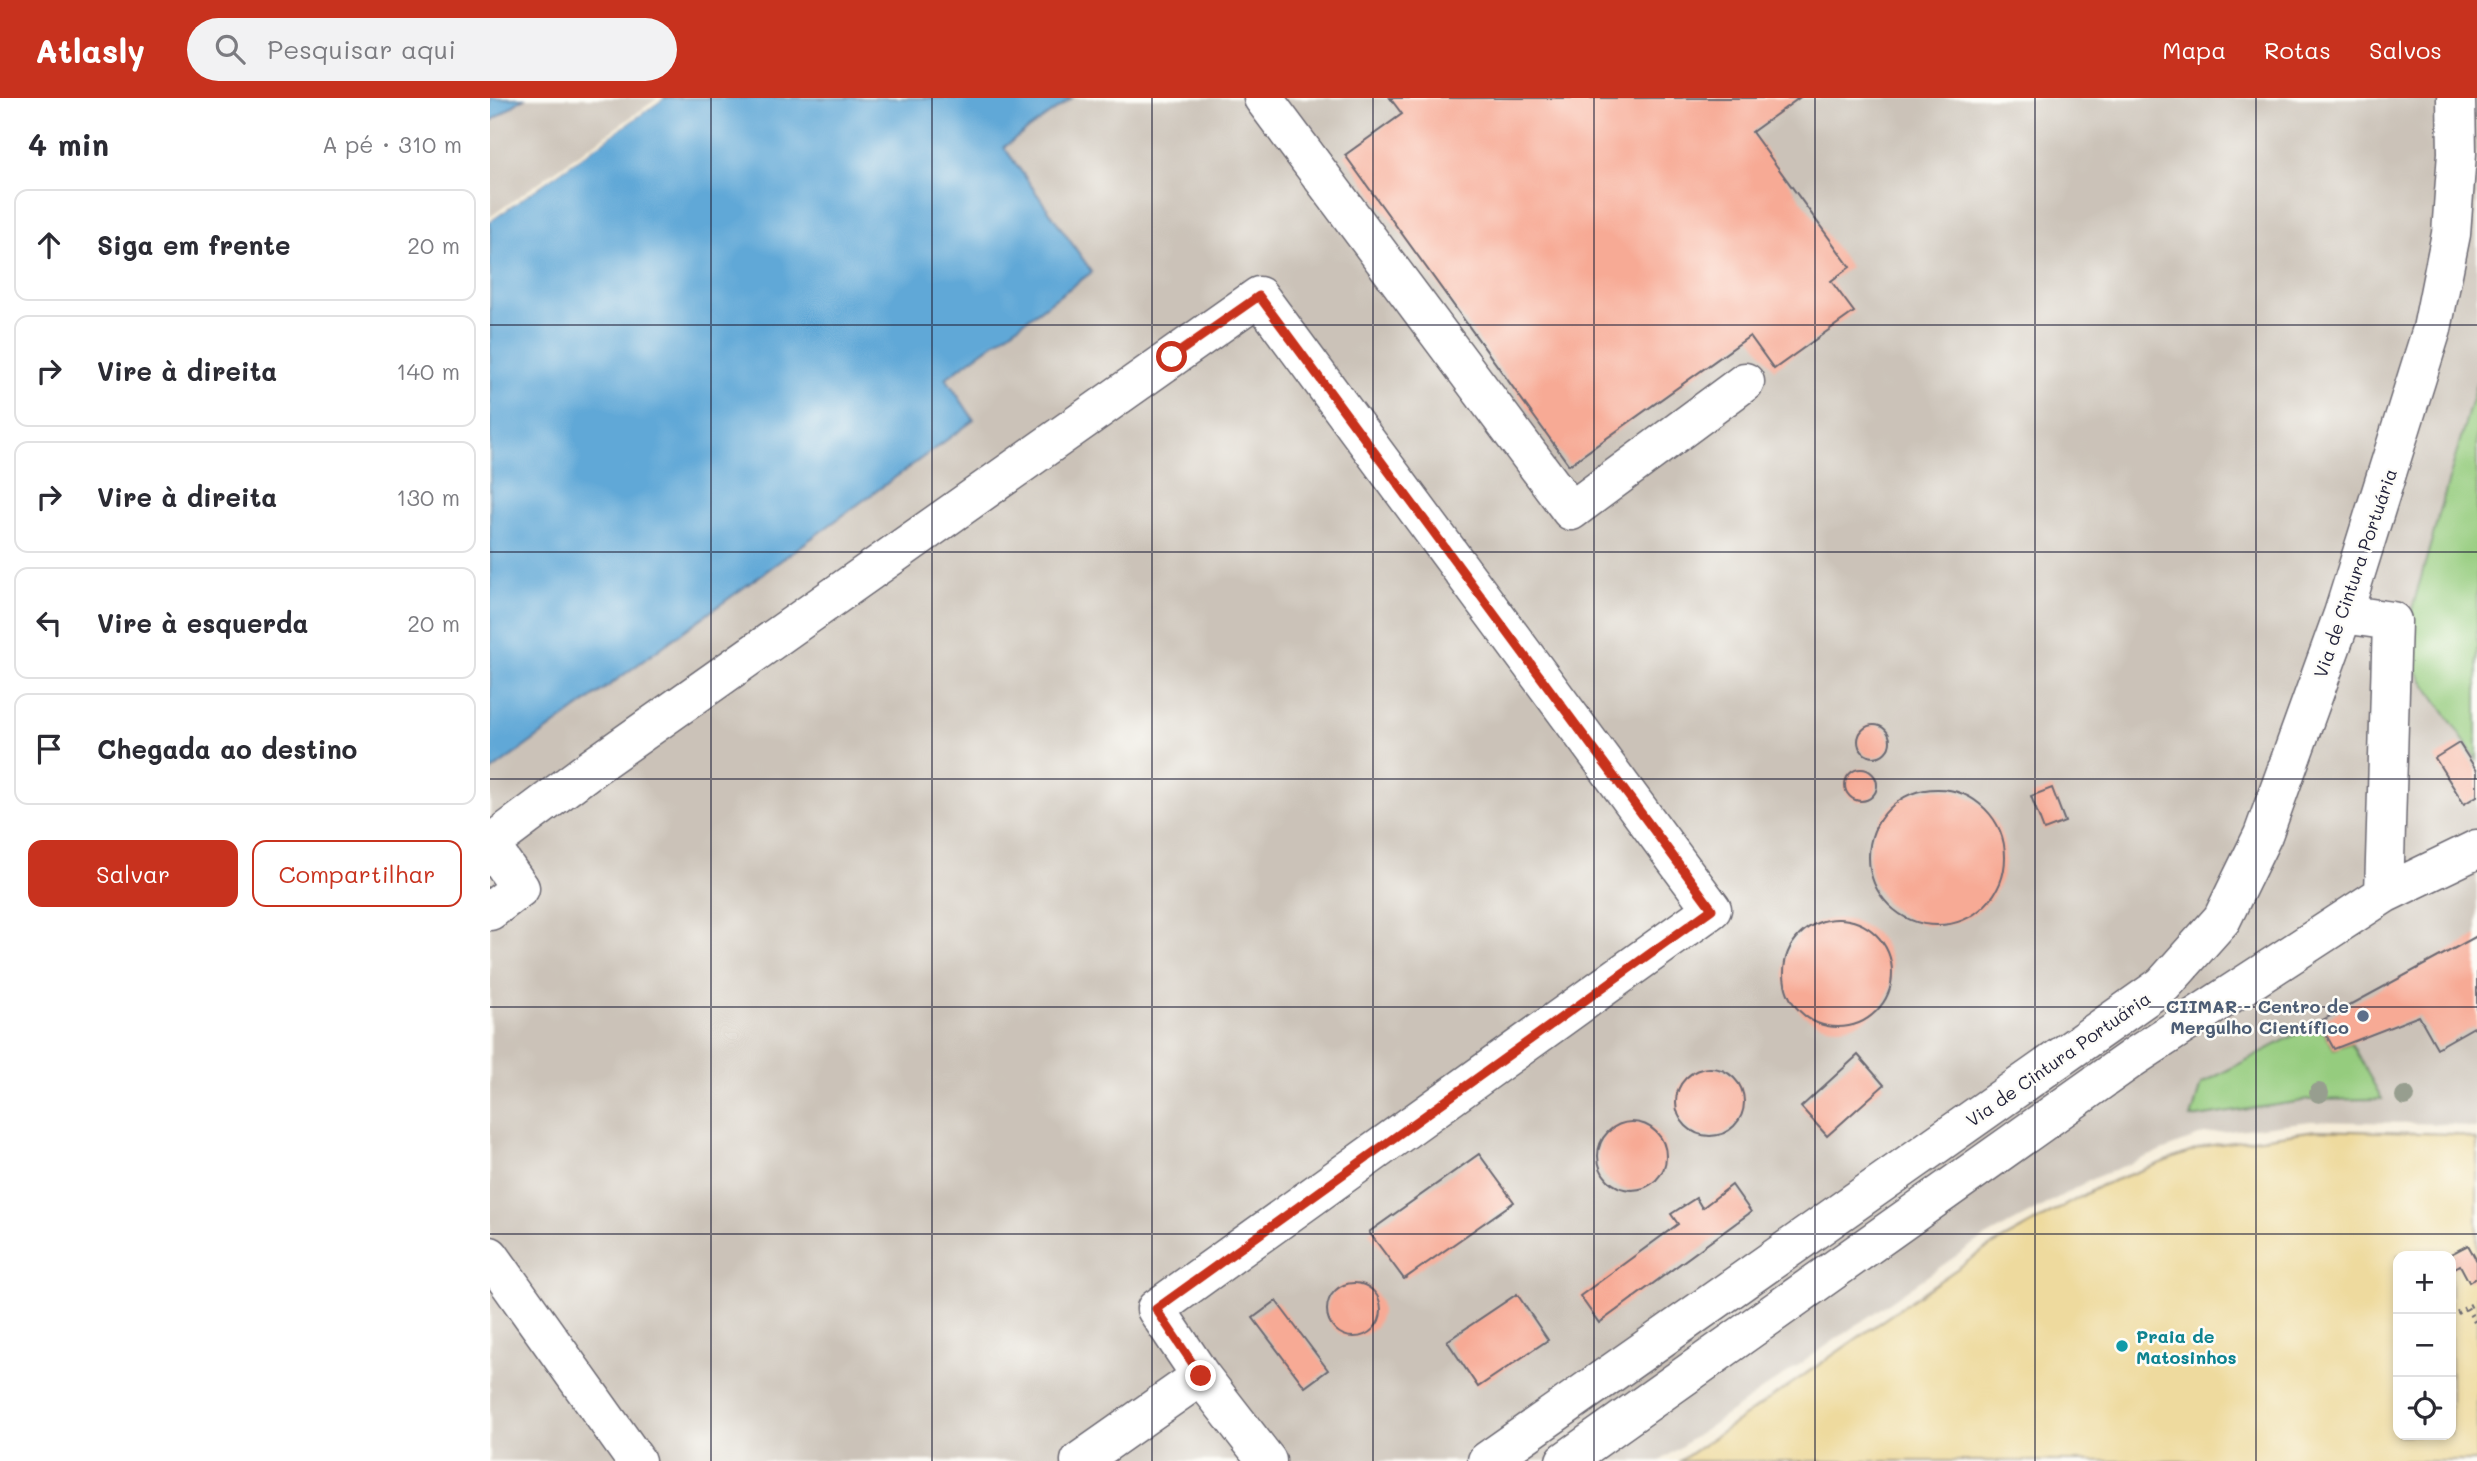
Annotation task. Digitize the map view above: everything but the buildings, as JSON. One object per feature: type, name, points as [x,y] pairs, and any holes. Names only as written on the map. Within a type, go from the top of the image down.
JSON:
[{"type":"lane","points":[[1263,98],[1571,511],[1745,382]]},
{"type":"lane","name":"Via de Cintura Portuária","points":[[1487,1461],[2163,985],[2222,919],[2263,835],[2343,614],[2432,328],[2451,234],[2457,153],[2456,98]]},
{"type":"lane","points":[[490,911],[520,888],[490,845],[593,766],[1259,296],[1712,909],[1156,1309],[1201,1376],[1267,1461]]},
{"type":"lane","points":[[2343,614],[2392,621],[2384,894]]},
{"type":"lane","points":[[1565,1461],[2134,1057],[2384,894],[2477,849]]},
{"type":"lane","points":[[490,1256],[636,1461]]},
{"type":"lane","points":[[1080,1461],[1201,1376]]},
{"type":"path","points":[[2455,1314],[2477,1302]]},
{"type":"path","points":[[2467,1308],[2477,1325]]},
{"type":"shaded area","points":[[524,98],[664,98],[490,221],[490,122]]},
{"type":"shaded area","points":[[1072,98],[2477,98],[2477,381],[2401,648],[2477,759],[2477,1129],[2453,1124],[2311,1121],[2204,1134],[2094,1178],[1975,1243],[1660,1461],[490,1461],[490,772],[974,420],[946,378],[1092,272],[1003,146]]},
{"type":"green space","points":[[2477,381],[2477,760],[2401,648]]},
{"type":"green space","points":[[2319,1022],[2334,1049],[2351,1043],[2382,1099],[2309,1100],[2191,1118],[2201,1084]]},
{"type":"sand","name":"Praia de Matosinhos","points":[[2316,1130],[2454,1134],[2477,1140],[2477,1461],[1680,1461],[1984,1250],[2102,1185],[2206,1146]]},
{"type":"water","points":[[490,98],[524,98],[490,122]]},
{"type":"water","points":[[664,98],[1072,98],[1004,147],[1092,272],[946,378],[974,420],[490,772],[490,221]]},
{"type":"pier","points":[[658,98],[664,98],[490,221],[490,217]]},
{"type":"place","name":"CIIMAR - Centro de Mergulho Científico","points":[[2363,1016]]},
{"type":"place","name":"Praia de Matosinhos","points":[[2122,1346]]},
{"type":"route","points":[[1172,357],[1259,296],[1712,909],[1156,1309],[1201,1376]]}]
